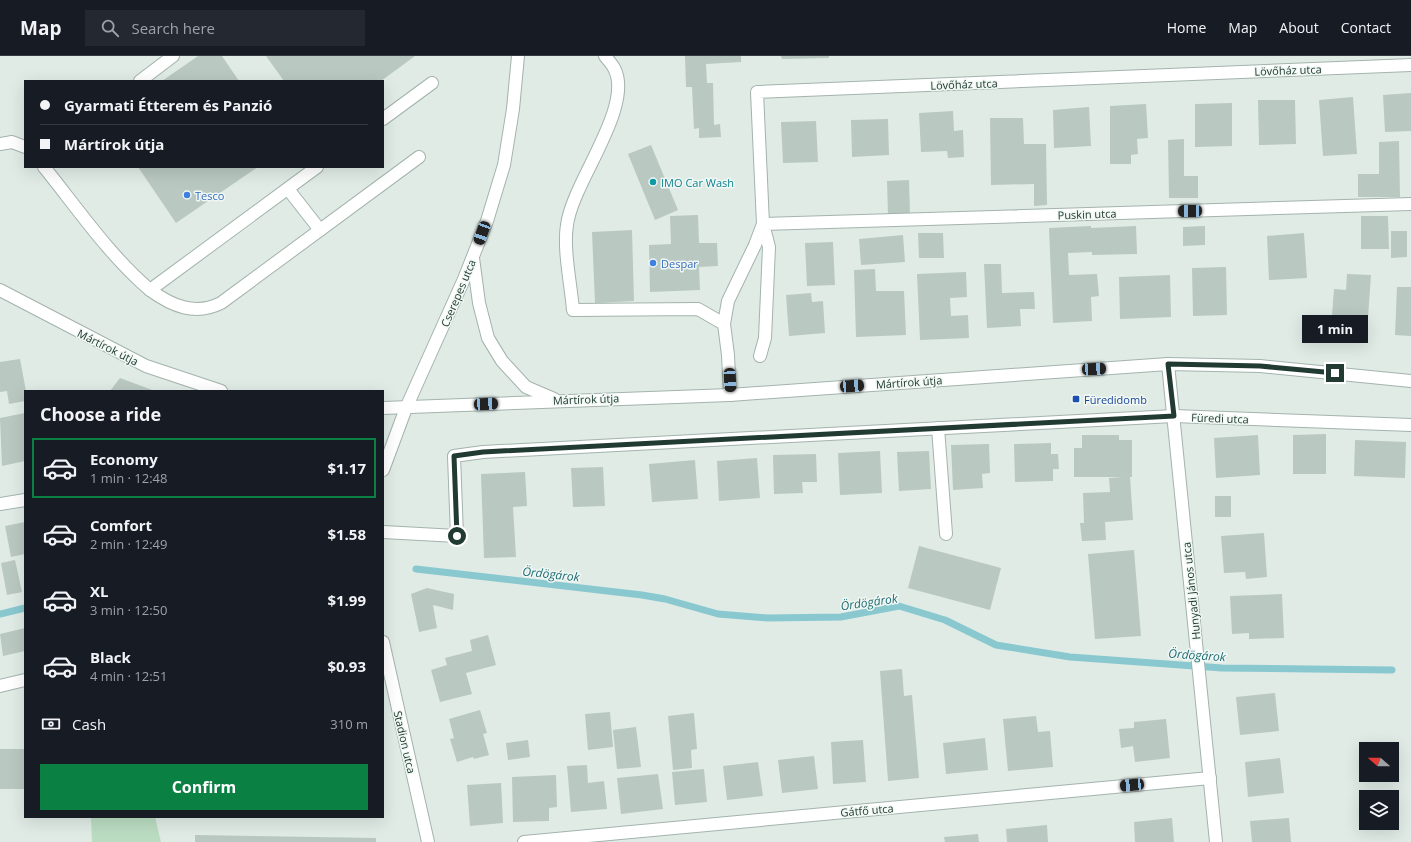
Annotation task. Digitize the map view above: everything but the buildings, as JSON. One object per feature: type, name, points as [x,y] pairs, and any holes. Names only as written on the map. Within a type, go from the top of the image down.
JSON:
[{"type":"street","points":[[141,80],[174,56]]},
{"type":"street","name":"Cserepes utca","points":[[406,408],[473,257],[504,165],[513,109],[518,56]]},
{"type":"street","points":[[604,56],[615,69],[619,89],[611,119],[573,200],[566,226],[573,310],[698,309],[724,324]]},
{"type":"street","name":"Lövőház utca","points":[[730,395],[728,355],[724,324],[728,301],[755,245],[763,224],[757,92],[1411,65]]},
{"type":"street","points":[[384,118],[432,83]]},
{"type":"street","points":[[0,144],[22,143]]},
{"type":"street","points":[[45,168],[119,260],[150,290],[163,299],[182,308],[201,310],[214,306],[419,157]]},
{"type":"street","points":[[150,290],[317,168]]},
{"type":"street","points":[[288,189],[320,230]]},
{"type":"street","name":"Puskin utca","points":[[763,224],[1411,204]]},
{"type":"street","points":[[760,356],[765,338],[769,247],[763,224]]},
{"type":"street","points":[[473,257],[479,303],[488,338],[502,361],[526,387],[557,400]]},
{"type":"street","name":"Mártírok útja","points":[[0,290],[146,366],[215,390]]},
{"type":"street","name":"Mártírok útja","points":[[384,408],[557,400],[730,395],[1168,364],[1260,366],[1411,381]]},
{"type":"street","name":"Hunyadi János utca","points":[[1168,364],[1216,842]]},
{"type":"street","points":[[384,467],[406,408]]},
{"type":"street","name":"Füredi utca","points":[[384,532],[457,536],[454,456],[483,452],[1174,416],[1411,425]]},
{"type":"street","points":[[938,428],[946,534]]},
{"type":"street","points":[[0,504],[24,500]]},
{"type":"street","name":"Stadion utca","points":[[384,649],[428,842]]},
{"type":"street","points":[[0,686],[24,680]]},
{"type":"street","name":"Gátfő utca","points":[[524,842],[1210,778]]},
{"type":"green space","points":[[91,818],[155,818],[161,842],[92,842]]},
{"type":"waterway","name":"Ördögárok","points":[[416,569],[642,595],[665,599],[718,614],[768,618],[841,617],[899,606],[945,620],[996,645],[1070,657],[1222,668],[1392,670]]},
{"type":"waterway","name":"Ördögárok","points":[[0,614],[24,608]]},
{"type":"place","name":"IMO Car Wash","points":[[653,182]]},
{"type":"place","name":"Tesco","points":[[187,195]]},
{"type":"place","name":"Despar","points":[[653,263]]},
{"type":"place","name":"Füredidomb","points":[[1076,399]]},
{"type":"route","points":[[457,536],[454,456],[483,452],[1174,416],[1168,364],[1260,366],[1335,373]]}]
